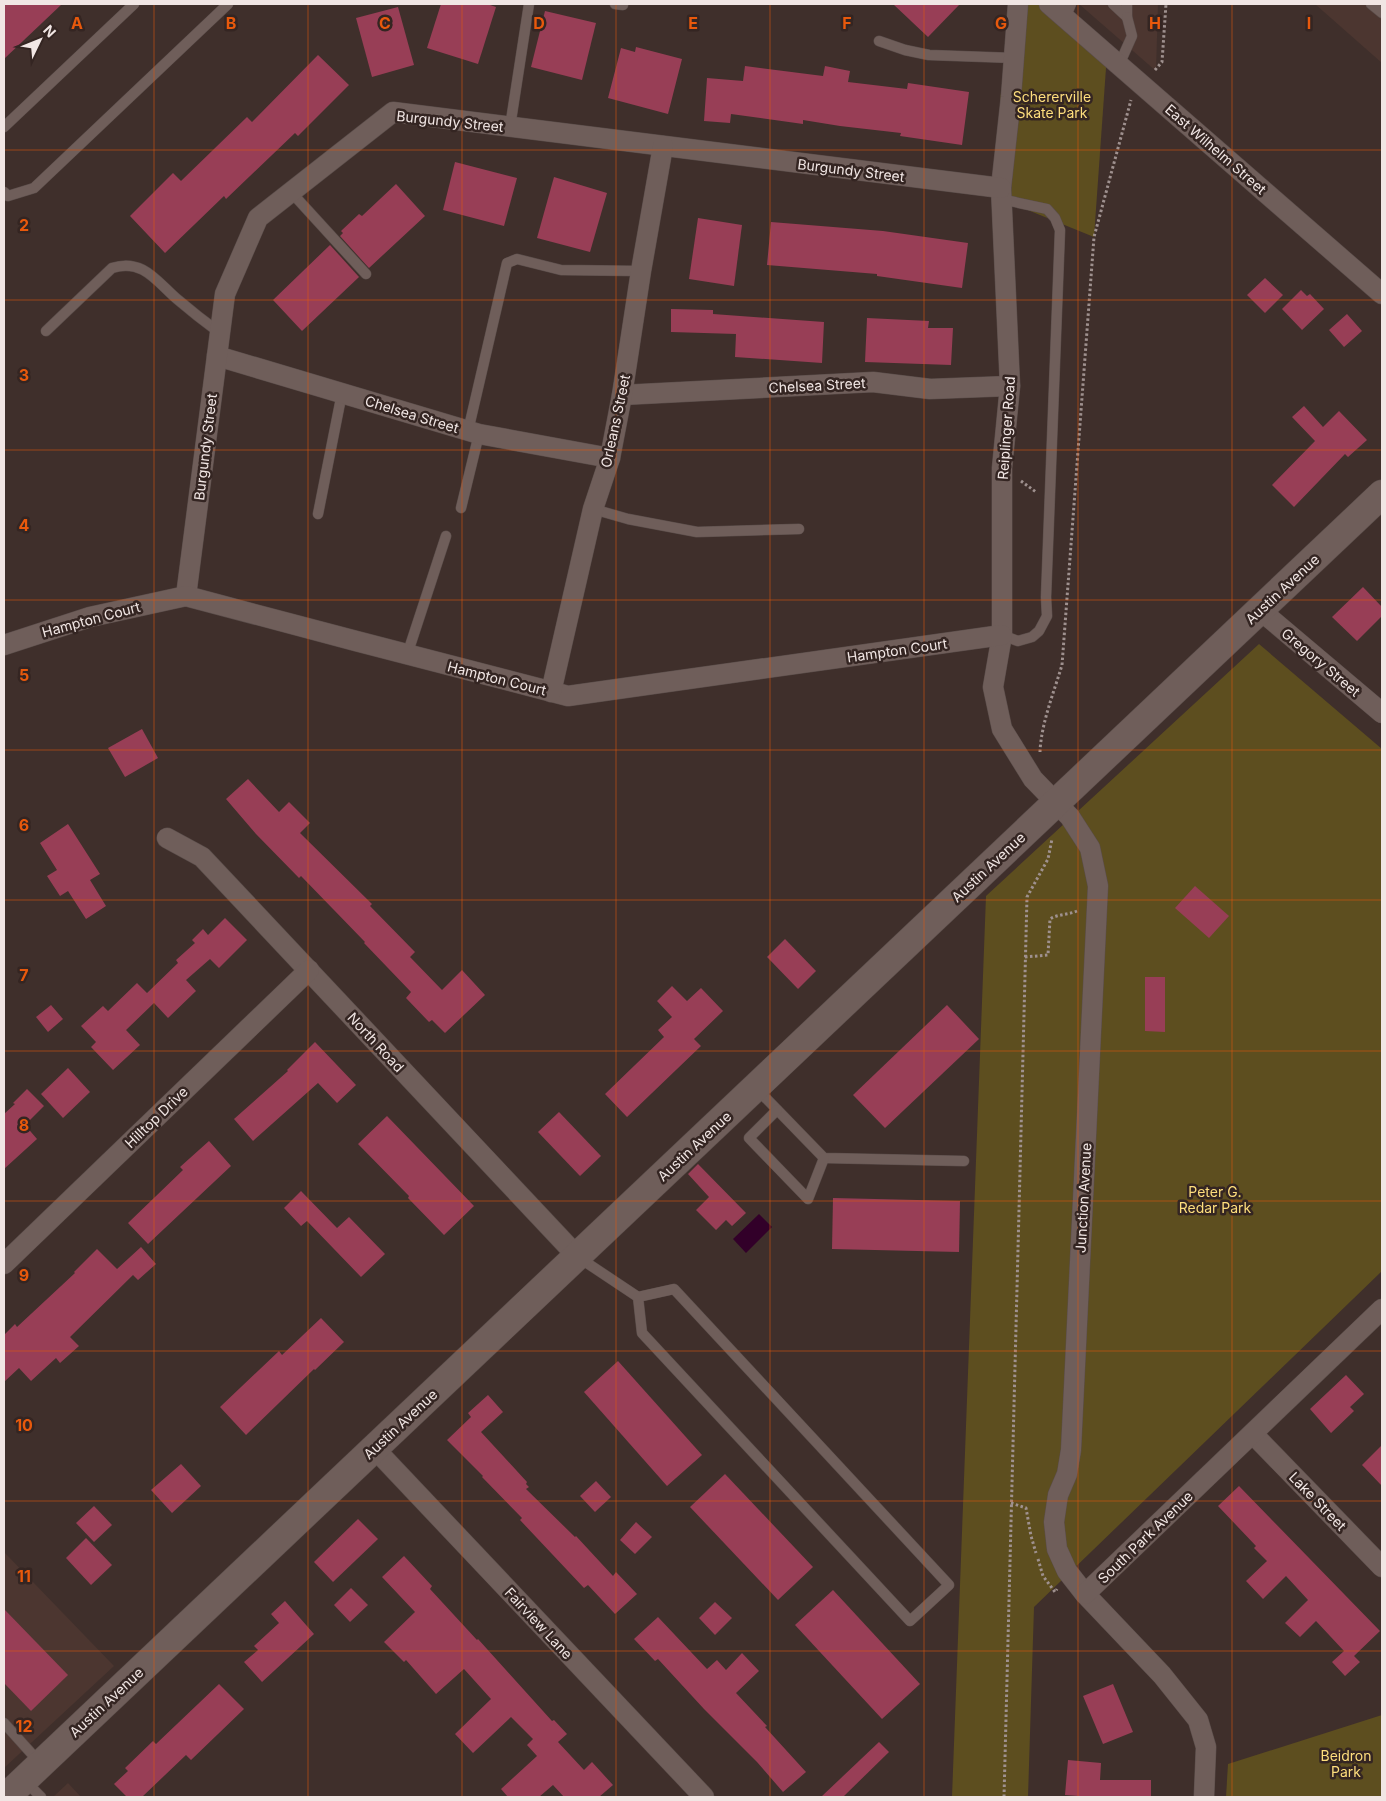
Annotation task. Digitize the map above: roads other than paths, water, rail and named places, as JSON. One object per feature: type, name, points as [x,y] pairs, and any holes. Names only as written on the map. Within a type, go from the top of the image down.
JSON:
[{"type":"street","name":"Reiplinger Road","points":[[1018,4],[1000,194],[1010,386],[1002,468],[1002,635],[993,687],[1002,729],[1033,779],[1063,810]]},
{"type":"street","name":"East Wilhelm Street","points":[[1049,4],[1068,11],[1119,65],[1382,294]]},
{"type":"street","name":"Burgundy Street","points":[[186,596],[225,294],[258,218],[393,112],[663,146],[1000,194]]},
{"type":"street","name":"Orleans Street","points":[[551,692],[593,509],[610,458],[663,146]]},
{"type":"street","name":"Chelsea Street","points":[[217,356],[474,433],[610,458]]},
{"type":"street","name":"Chelsea Street","points":[[622,396],[873,382],[930,389],[1010,386]]},
{"type":"street","name":"Austin Avenue","points":[[28,1784],[374,1448],[755,1088],[1063,810],[1260,610],[1382,494]]},
{"type":"street","name":"Hampton Court","points":[[4,645],[90,617],[186,596],[568,696],[1002,635]]},
{"type":"street","name":"Gregory Street","points":[[1260,610],[1382,714]]},
{"type":"street","name":"Junction Avenue","points":[[1063,810],[1090,848],[1098,886],[1071,1450],[1067,1474],[1058,1495],[1054,1522],[1057,1549],[1068,1571],[1086,1594]]},
{"type":"street","name":"North Road","points":[[167,838],[202,857],[577,1256]]},
{"type":"street","name":"Hilltop Drive","points":[[4,1264],[309,970]]},
{"type":"street","name":"South Park Avenue","points":[[1204,1797],[1206,1747],[1198,1720],[1162,1675],[1086,1594],[1254,1434],[1382,1308]]},
{"type":"street","name":"Lake Street","points":[[1254,1434],[1382,1567]]},
{"type":"street","name":"Fairview Lane","points":[[374,1448],[704,1797]]},
{"type":"lane","points":[[4,127],[134,4]]},
{"type":"lane","points":[[4,192],[8,196],[34,188],[228,4]]},
{"type":"lane","points":[[510,127],[529,4]]},
{"type":"lane","points":[[1113,4],[1127,17]]},
{"type":"lane","points":[[1119,65],[1132,36],[1127,17],[1127,4]]},
{"type":"lane","points":[[1371,4],[1382,13]]},
{"type":"lane","points":[[879,42],[929,55],[1014,58]]},
{"type":"lane","points":[[291,192],[366,274]]},
{"type":"lane","points":[[1000,194],[1046,209],[1055,218],[1060,230],[1046,597],[1047,616],[1039,631],[1032,637],[1018,640],[1002,635]]},
{"type":"lane","points":[[461,508],[507,263],[517,258],[561,270],[641,271]]},
{"type":"lane","points":[[46,331],[112,268],[122,265],[139,268],[154,275],[176,298],[220,333]]},
{"type":"lane","points":[[318,514],[342,393]]},
{"type":"lane","points":[[593,509],[628,519],[697,532],[799,529]]},
{"type":"lane","points":[[407,655],[446,536]]},
{"type":"lane","points":[[755,1088],[824,1158],[964,1161]]},
{"type":"lane","points":[[777,1110],[749,1138],[808,1199],[824,1158]]},
{"type":"lane","points":[[577,1256],[638,1296],[674,1289],[949,1585],[910,1621],[642,1332],[638,1296]]},
{"type":"lane","points":[[4,1723],[28,1784]]},
{"type":"park label","name":"Schererville Skate Park","points":[[1052,104]]},
{"type":"park label","name":"Peter G. Redar Park","points":[[1215,1200]]},
{"type":"park label","name":"Beidron Park","points":[[1346,1764]]}]
